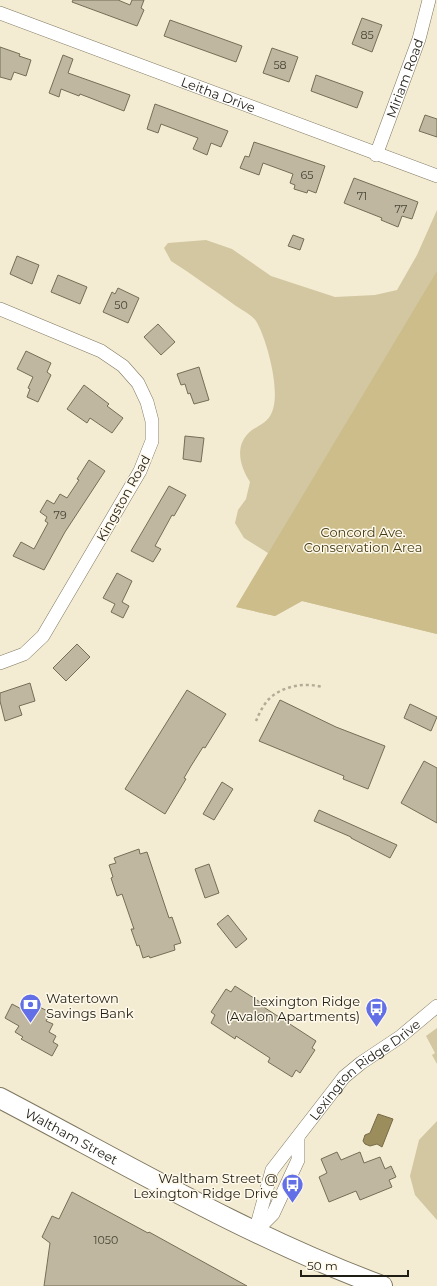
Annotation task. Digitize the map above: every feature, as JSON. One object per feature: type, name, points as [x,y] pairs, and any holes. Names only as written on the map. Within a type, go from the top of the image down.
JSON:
[{"type":"main road","name":"Waltham Street","points":[[0,1098],[254,1232],[338,1270],[382,1286]]},
{"type":"street","name":"Miriam Road","points":[[376,155],[419,39],[429,0]]},
{"type":"street","name":"Leitha Drive","points":[[0,13],[376,155],[437,176]]},
{"type":"street","name":"Kingston Road","points":[[0,309],[101,351],[123,366],[138,383],[147,402],[152,421],[152,441],[140,471],[43,636],[24,654],[0,663]]},
{"type":"street","name":"Lexington Ridge Drive","points":[[254,1232],[272,1170],[344,1077],[400,1037],[437,1006]]},
{"type":"street","points":[[254,1232],[273,1214],[298,1160],[298,1137]]},
{"type":"path","points":[[256,721],[267,700],[274,695],[302,684],[322,687]]},
{"type":"green space","points":[[437,210],[437,634],[302,601],[275,616],[236,607],[268,553],[244,538],[235,523],[238,510],[246,499],[250,482],[241,462],[241,448],[246,436],[266,421],[272,412],[275,392],[272,366],[256,321],[196,277],[171,261],[164,248],[168,243],[206,240],[232,249],[271,276],[335,297],[375,295],[397,290],[417,255]]},
{"type":"green space","name":"Concord Ave. Conservation Area","points":[[437,271],[437,634],[302,601],[275,616],[236,607]]},
{"type":"green space","points":[[437,1028],[437,1064],[432,1055],[435,1053],[426,1036]]},
{"type":"green space","points":[[437,1121],[437,1220],[415,1195],[410,1176],[419,1140]]},
{"type":"shaded area","points":[[378,1114],[393,1119],[382,1147],[377,1144],[370,1146],[365,1144],[363,1141],[365,1135],[370,1133]]},
{"type":"building","points":[[73,0],[118,0],[130,5],[132,0],[144,0],[141,8],[144,10],[137,26],[72,2]]},
{"type":"building","points":[[362,18],[382,25],[372,52],[352,44]]},
{"type":"building","points":[[170,20],[242,46],[236,62],[164,36]]},
{"type":"building","points":[[0,47],[20,54],[19,56],[31,60],[26,76],[14,72],[11,80],[0,77]]},
{"type":"building","points":[[272,48],[298,57],[289,82],[263,73]]},
{"type":"building","points":[[63,55],[73,59],[68,73],[130,95],[124,111],[80,94],[79,96],[61,89],[59,97],[49,93]]},
{"type":"building","points":[[316,75],[363,92],[357,108],[311,91]]},
{"type":"building","points":[[155,104],[228,131],[221,147],[211,143],[207,155],[193,149],[198,138],[161,124],[158,133],[147,129]]},
{"type":"building","points":[[425,115],[437,119],[437,137],[419,131]]},
{"type":"building","points":[[254,142],[325,166],[316,193],[308,190],[307,193],[294,189],[295,185],[290,183],[293,174],[263,163],[259,175],[240,168],[245,156],[249,157]]},
{"type":"building","points":[[354,178],[418,202],[412,219],[402,216],[398,227],[381,220],[382,218],[344,203]]},
{"type":"building","points":[[293,235],[304,239],[300,250],[288,246]]},
{"type":"building","points":[[17,256],[39,265],[32,284],[10,274]]},
{"type":"building","points":[[58,275],[87,287],[80,304],[51,292]]},
{"type":"building","points":[[118,288],[139,298],[128,323],[103,312],[112,292],[115,294]]},
{"type":"building","points":[[158,324],[175,342],[161,355],[144,337]]},
{"type":"building","points":[[26,351],[51,363],[47,372],[51,375],[38,402],[27,397],[30,389],[28,388],[33,377],[17,369]]},
{"type":"building","points":[[199,367],[209,400],[194,404],[190,393],[188,394],[185,384],[181,385],[177,374]]},
{"type":"building","points":[[84,385],[109,404],[107,406],[123,418],[112,433],[90,418],[87,423],[67,409]]},
{"type":"building","points":[[185,436],[204,438],[201,462],[183,459]]},
{"type":"building","points":[[89,460],[105,471],[65,532],[44,570],[13,556],[21,542],[34,549],[48,523],[45,521],[47,517],[40,512],[47,500],[54,504],[60,494],[67,498],[79,480],[77,479]]},
{"type":"building","points":[[169,486],[186,495],[174,516],[172,515],[155,546],[161,549],[153,562],[131,551]]},
{"type":"building","points":[[117,573],[132,581],[122,602],[129,606],[123,618],[111,612],[115,604],[103,598]]},
{"type":"building","points":[[77,644],[90,657],[66,681],[53,668]]},
{"type":"building","points":[[30,683],[35,701],[19,706],[22,715],[5,721],[0,701],[0,693]]},
{"type":"building","points":[[187,690],[226,714],[205,748],[203,747],[191,766],[184,778],[186,779],[165,814],[125,789]]},
{"type":"building","points":[[280,700],[336,727],[385,746],[368,789],[343,779],[344,776],[259,741]]},
{"type":"building","points":[[410,704],[437,717],[431,731],[404,718]]},
{"type":"building","points":[[424,761],[437,768],[437,823],[401,803]]},
{"type":"building","points":[[222,782],[233,789],[214,820],[203,814]]},
{"type":"building","points":[[319,810],[397,845],[390,858],[351,837],[314,821]]},
{"type":"building","points":[[139,849],[140,854],[147,852],[169,918],[172,917],[181,943],[174,945],[175,950],[150,958],[149,956],[143,958],[139,945],[137,946],[131,929],[134,929],[122,894],[117,896],[111,878],[113,877],[109,865],[116,863],[114,858]]},
{"type":"building","points":[[209,864],[219,893],[205,898],[195,869]]},
{"type":"building","points":[[228,915],[247,939],[236,948],[217,924]]},
{"type":"building","points":[[235,986],[260,1002],[259,1004],[316,1041],[312,1048],[315,1050],[300,1073],[296,1070],[292,1077],[268,1062],[270,1058],[236,1036],[235,1039],[211,1023],[215,1015],[211,1012],[226,989],[231,992]]},
{"type":"building","points":[[12,1004],[29,1013],[34,1004],[51,1013],[46,1021],[53,1024],[49,1032],[56,1036],[53,1042],[58,1045],[52,1056],[21,1039],[23,1037],[15,1032],[19,1026],[5,1018]]},
{"type":"building","points":[[337,1152],[341,1160],[360,1152],[364,1163],[380,1157],[385,1169],[391,1166],[396,1177],[389,1180],[392,1187],[360,1200],[356,1191],[329,1202],[319,1177],[327,1173],[321,1159]]},
{"type":"building","points":[[72,1192],[247,1286],[44,1286],[50,1243],[42,1237],[52,1216],[59,1219]]},
{"type":"place","name":"Watertown Savings Bank","points":[[31,1024]]},
{"type":"place","name":"Lexington Ridge (Avalon Apartments)","points":[[376,1028]]},
{"type":"place","name":"Waltham Street @ Lexington Ridge Drive","points":[[293,1204]]}]
